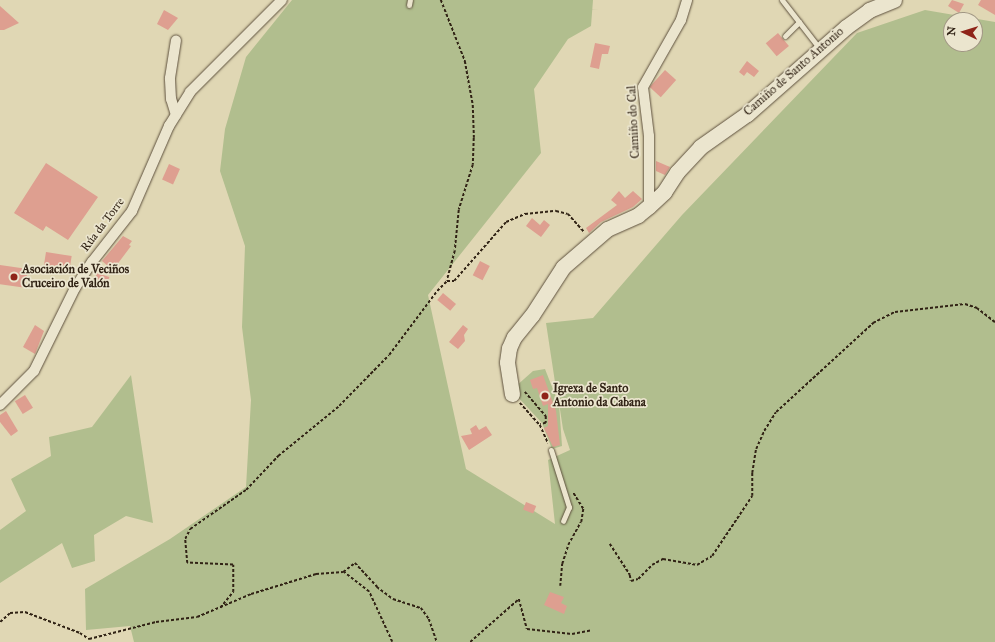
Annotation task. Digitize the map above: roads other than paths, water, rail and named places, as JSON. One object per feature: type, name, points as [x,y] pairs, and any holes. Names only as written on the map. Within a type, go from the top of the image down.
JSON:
[{"type":"street","name":"Rúa da Torre","points":[[0,405],[34,371],[75,288],[92,262],[132,211],[176,115],[190,92],[282,0]]},
{"type":"street","name":"Camiño do Cal","points":[[649,206],[649,136],[643,87],[680,20],[687,0]]},
{"type":"street","name":"Camiño de Santo Antonio","points":[[518,393],[507,362],[514,337],[532,315],[563,267],[590,241],[649,206],[664,192],[677,172],[700,147],[747,114],[869,10],[894,0]]},
{"type":"street","points":[[176,40],[170,78],[176,115]]},
{"type":"lane","points":[[782,0],[821,50]]},
{"type":"lane","points":[[785,36],[799,22]]},
{"type":"lane","points":[[551,450],[569,507],[563,521]]},
{"type":"place","name":"Asociación de Veciños Cruceiro de Valón","points":[[14,277]]},
{"type":"place","name":"Igrexa de Santo Antonio da Cabana","points":[[545,396]]}]
